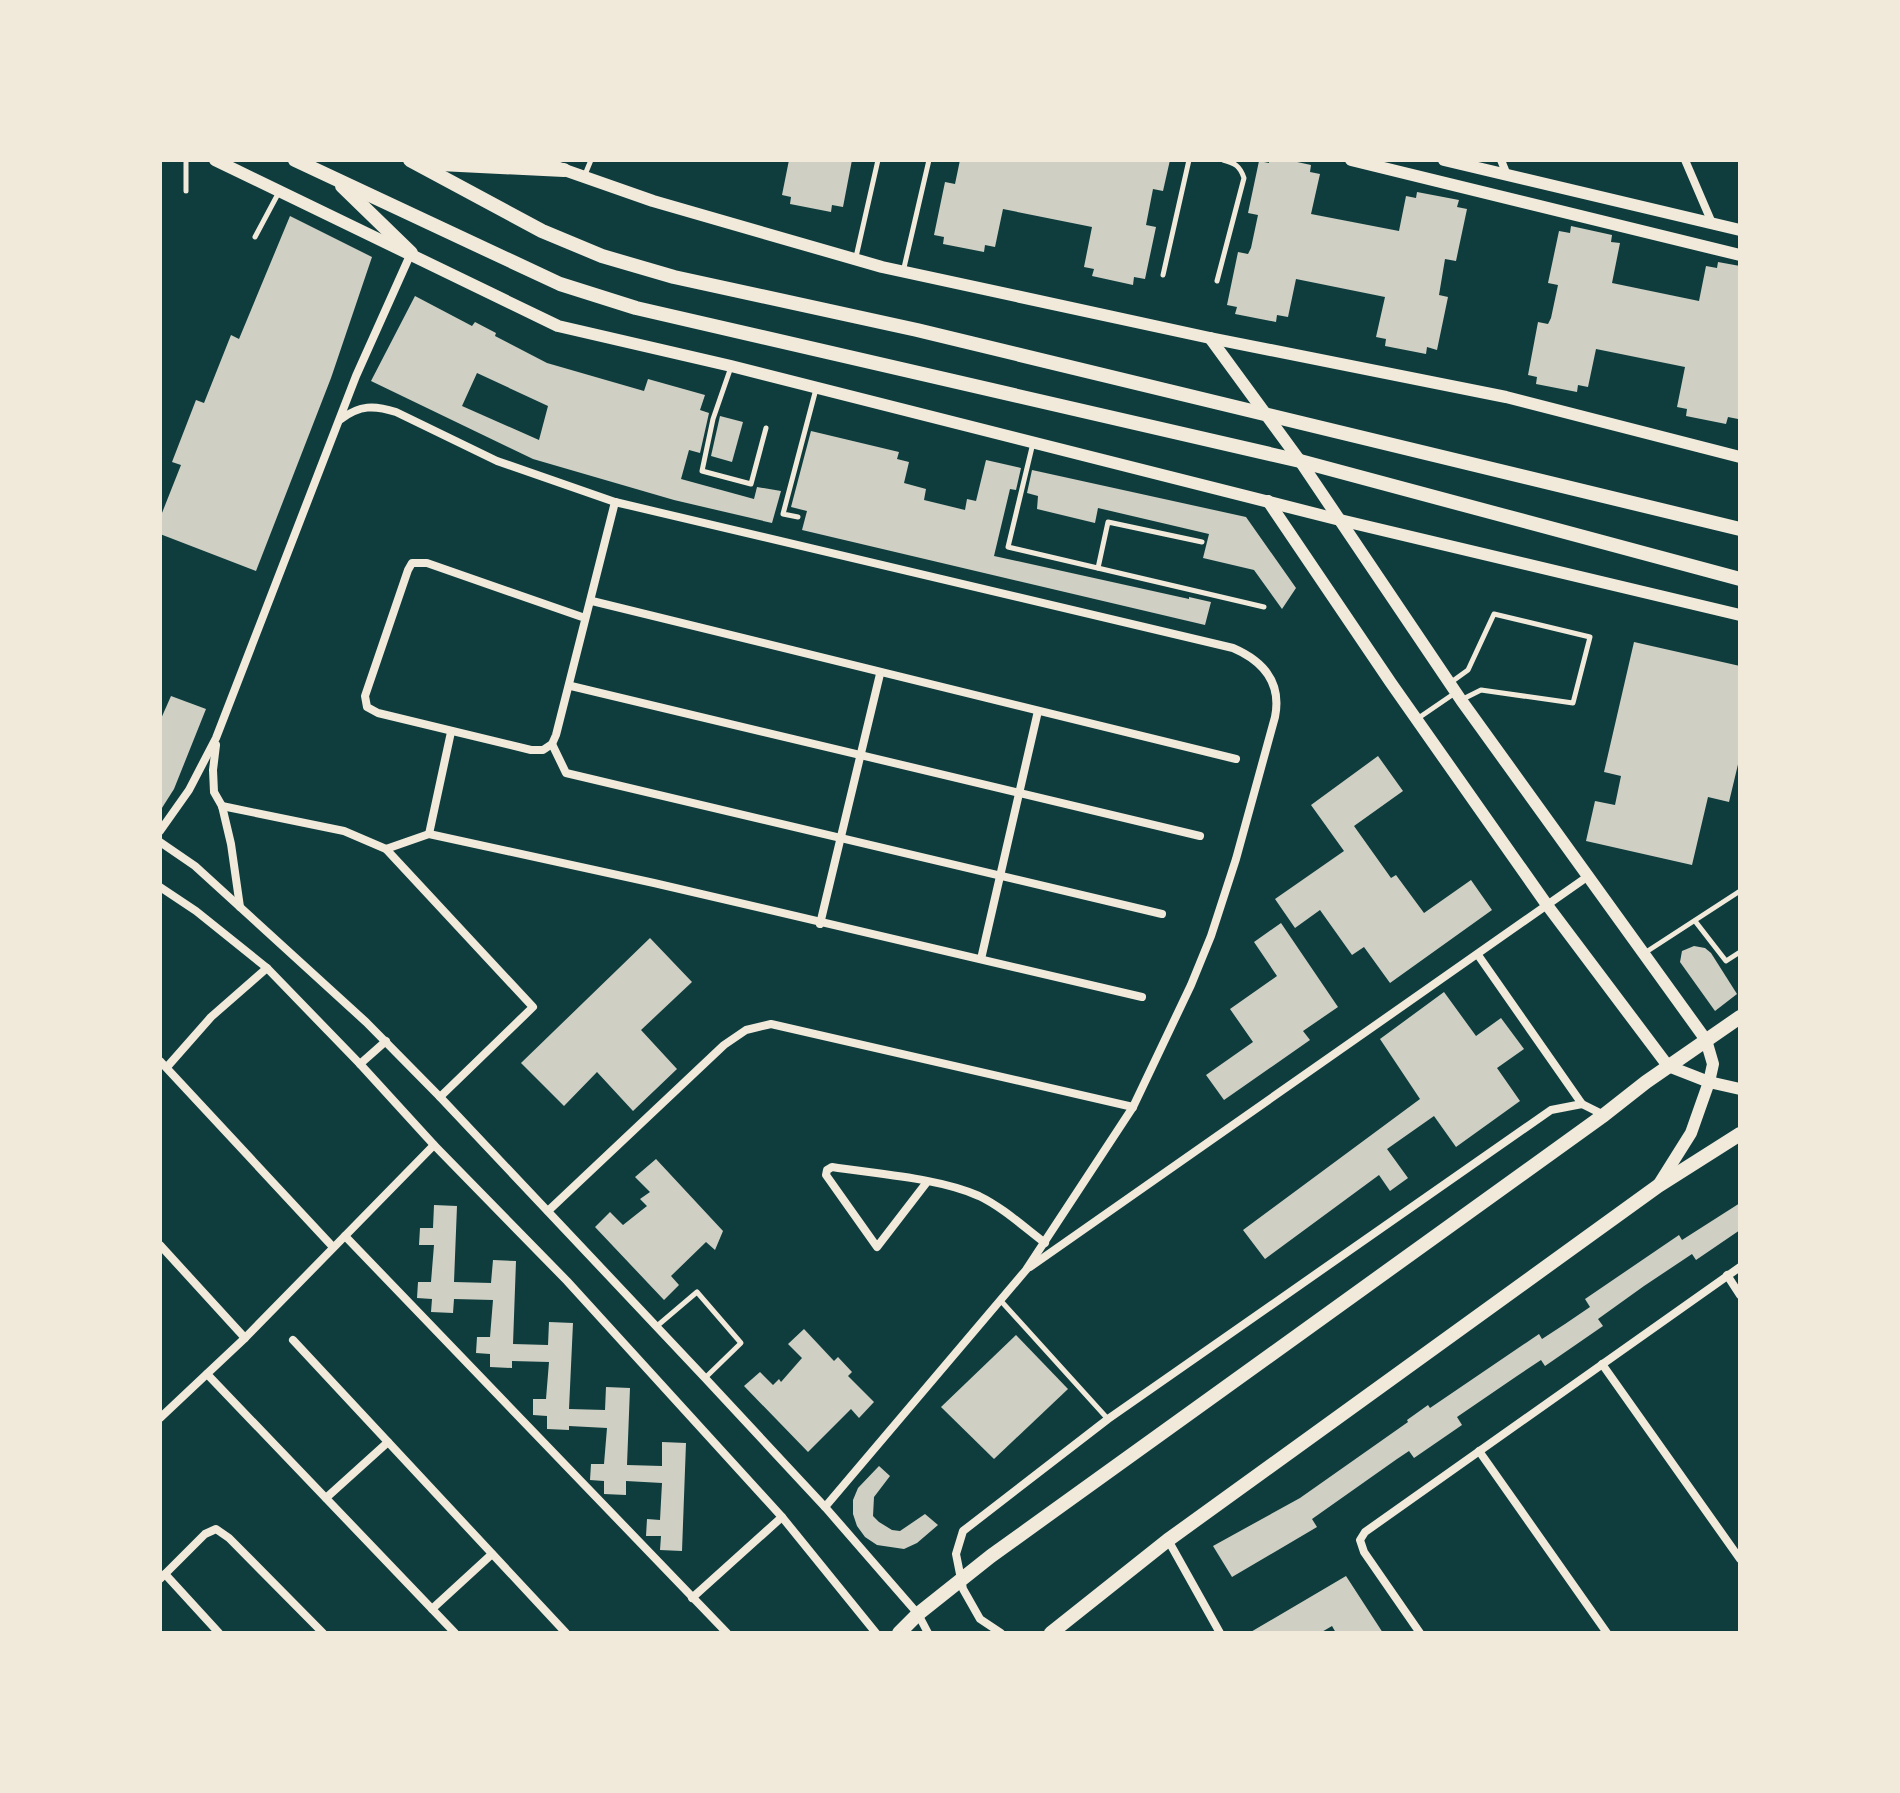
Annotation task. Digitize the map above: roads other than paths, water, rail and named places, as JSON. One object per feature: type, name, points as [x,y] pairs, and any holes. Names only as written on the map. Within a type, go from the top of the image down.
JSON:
[{"type":"main road","points":[[295,160],[560,284],[636,308],[1300,461],[1740,579]]},
{"type":"main road","points":[[413,161],[564,170]]},
{"type":"main road","points":[[413,161],[542,231],[602,256],[674,277],[917,330],[1740,529]]},
{"type":"main road","points":[[333,178],[411,253]]},
{"type":"main road","points":[[899,1633],[991,1556],[1740,1017]]},
{"type":"main road","points":[[1051,1633],[1168,1540],[1658,1186],[1740,1134]]},
{"type":"street","points":[[215,160],[558,326],[731,366],[1340,520],[1740,615]]},
{"type":"street","points":[[1351,160],[1740,255]]},
{"type":"street","points":[[1446,182],[1445,160],[1740,230]]},
{"type":"street","points":[[1501,160],[1507,175]]},
{"type":"street","points":[[1685,160],[1712,223]]},
{"type":"street","points":[[542,161],[653,201],[903,272],[1506,397],[1740,457]]},
{"type":"street","points":[[160,831],[189,790],[216,738],[356,376],[411,253]]},
{"type":"street","points":[[1210,338],[1300,461],[1455,692],[1706,1040],[1713,1064],[1709,1082],[1691,1133],[1658,1186]]},
{"type":"street","points":[[341,419],[355,409],[366,406],[396,412],[497,461],[615,502],[1233,648],[1250,655],[1273,679],[1277,707],[1236,859],[1211,936],[1133,1107],[1026,1270],[825,1507]]},
{"type":"street","points":[[1268,501],[1547,905],[1668,1066],[1709,1082],[1740,1089]]},
{"type":"street","points":[[585,618],[427,563],[412,563],[365,696],[367,707],[378,713],[531,750],[543,750],[552,744],[571,686],[615,502]]},
{"type":"street","points":[[592,601],[1236,759]]},
{"type":"street","points":[[820,924],[880,674]]},
{"type":"street","points":[[571,686],[1200,836]]},
{"type":"street","points":[[981,959],[1038,711]]},
{"type":"street","points":[[429,834],[451,732]]},
{"type":"street","points":[[216,738],[214,792],[222,806],[231,844],[241,908]]},
{"type":"street","points":[[552,744],[566,773],[1162,914]]},
{"type":"street","points":[[222,806],[344,831],[386,849],[533,1007],[440,1097]]},
{"type":"street","points":[[386,849],[429,834],[1142,997]]},
{"type":"street","points":[[160,842],[195,866],[386,1041],[825,1507],[918,1614],[928,1633]]},
{"type":"street","points":[[1026,1270],[1587,877]]},
{"type":"street","points":[[160,887],[196,911],[267,968],[360,1064],[567,1281],[782,1517],[876,1633]]},
{"type":"street","points":[[1478,955],[1582,1104],[1604,1115]]},
{"type":"street","points":[[267,968],[164,1064],[333,1247]]},
{"type":"street","points":[[548,1211],[724,1045],[746,1030],[771,1024],[1133,1107]]},
{"type":"street","points":[[360,1064],[386,1041]]},
{"type":"street","points":[[1001,1633],[980,1619],[961,1581],[956,1554],[963,1531],[1108,1419],[1551,1110],[1582,1104]]},
{"type":"street","points":[[160,1418],[245,1338],[434,1145]]},
{"type":"street","points":[[927,1182],[877,1247],[826,1175],[832,1167],[927,1182],[957,1188],[981,1197],[1045,1243]]},
{"type":"street","points":[[345,1236],[727,1633]]},
{"type":"street","points":[[160,1245],[245,1338]]},
{"type":"street","points":[[1420,1633],[1364,1552],[1360,1540],[1365,1532],[1740,1267]]},
{"type":"street","points":[[1727,1275],[1740,1295]]},
{"type":"street","points":[[293,1340],[566,1633]]},
{"type":"street","points":[[1602,1364],[1740,1559]]},
{"type":"street","points":[[207,1374],[455,1633]]},
{"type":"street","points":[[326,1498],[388,1442]]},
{"type":"street","points":[[1479,1451],[1607,1633]]},
{"type":"street","points":[[692,1598],[782,1517]]},
{"type":"street","points":[[219,1633],[162,1577],[205,1534],[216,1529],[229,1538],[323,1633]]},
{"type":"street","points":[[1168,1540],[1220,1633]]},
{"type":"street","points":[[432,1609],[492,1554]]},
{"type":"lane","points":[[186,160],[186,191]]},
{"type":"lane","points":[[584,177],[591,160]]},
{"type":"lane","points":[[855,260],[878,160]]},
{"type":"lane","points":[[903,272],[929,160]]},
{"type":"lane","points":[[1163,275],[1189,160]]},
{"type":"lane","points":[[1217,281],[1244,178],[1241,169],[1223,160]]},
{"type":"lane","points":[[255,237],[279,191]]},
{"type":"lane","points":[[731,366],[713,419],[702,471],[751,484],[766,428]]},
{"type":"lane","points":[[798,517],[783,514],[817,388]]},
{"type":"lane","points":[[1033,442],[1008,547],[1264,607]]},
{"type":"lane","points":[[1098,568],[1108,522],[1202,542]]},
{"type":"lane","points":[[1416,719],[1455,692],[1494,614],[1590,637],[1573,703],[1481,690],[1455,692]]},
{"type":"lane","points":[[1643,955],[1740,891]]},
{"type":"lane","points":[[1695,921],[1726,961],[1740,952]]},
{"type":"lane","points":[[657,1326],[697,1292],[741,1343],[705,1378]]},
{"type":"lane","points":[[1001,1301],[1108,1419]]}]
